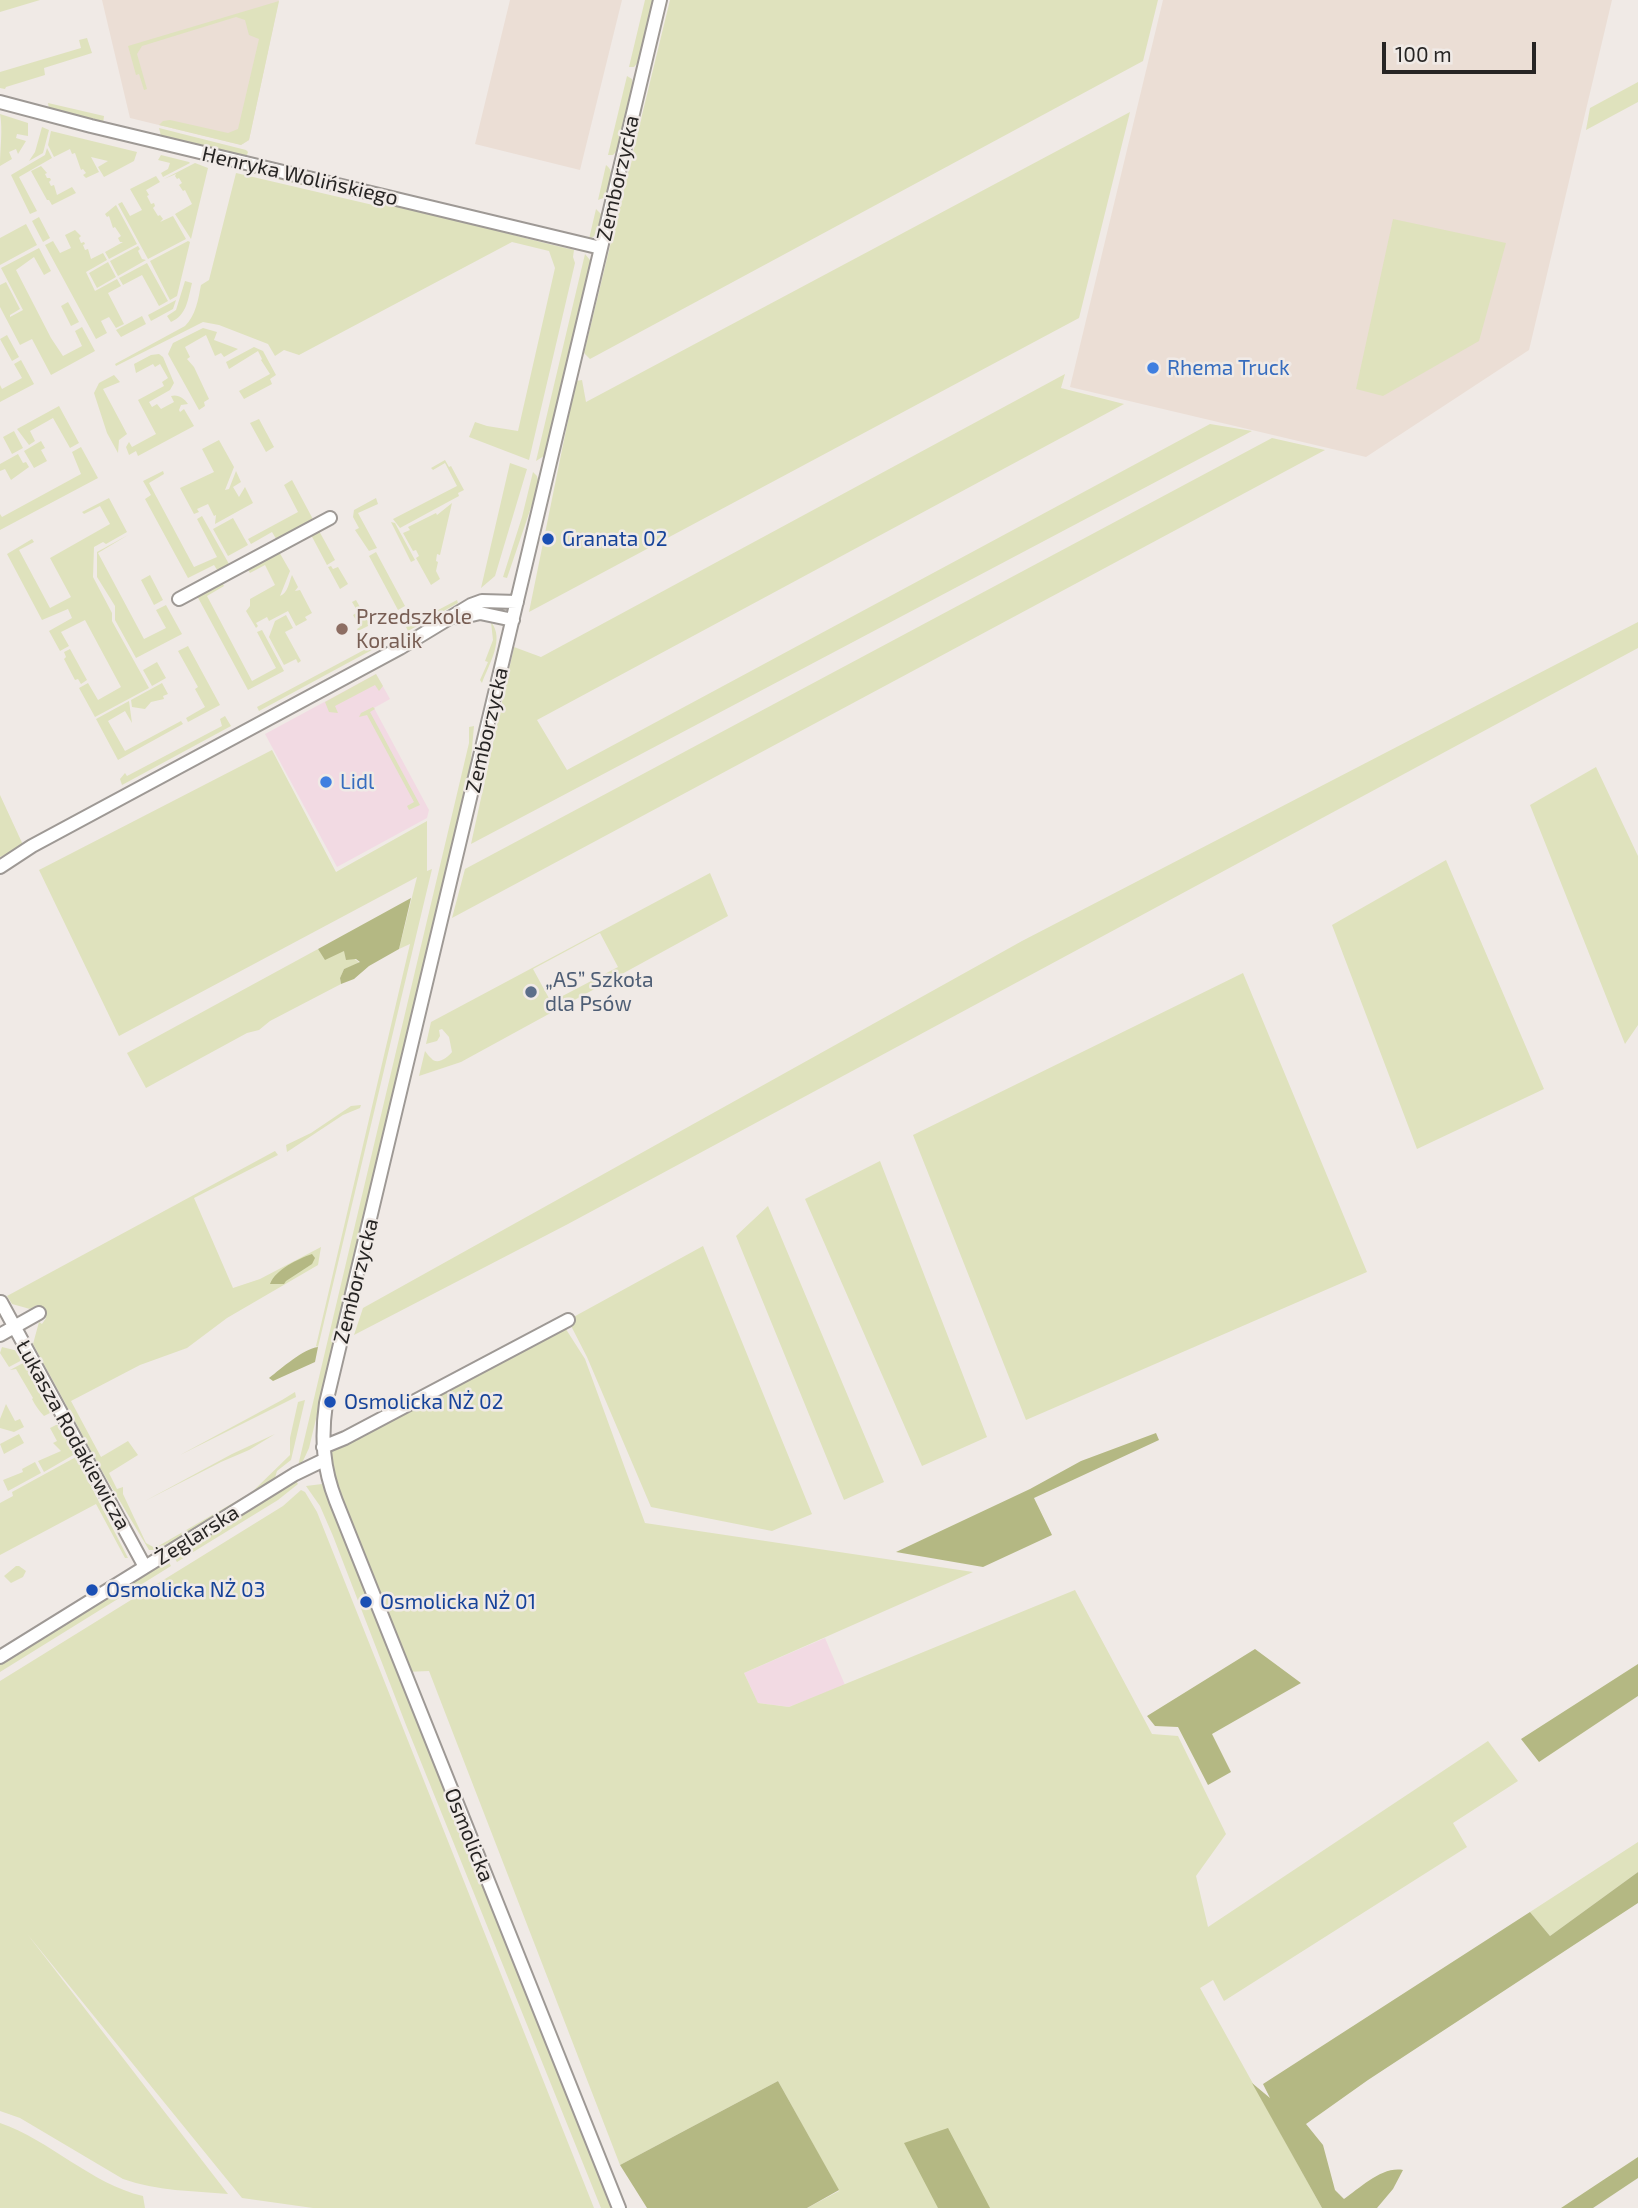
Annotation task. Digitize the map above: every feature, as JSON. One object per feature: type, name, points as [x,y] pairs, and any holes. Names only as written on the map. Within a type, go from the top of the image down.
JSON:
[{"type":"street","name":"Zemborzycka","points":[[324,1460],[323,1425],[327,1399],[660,0]]},
{"type":"street","name":"Henryka Wolińskiego","points":[[0,102],[601,248]]},
{"type":"street","points":[[179,599],[330,518]]},
{"type":"street","points":[[0,867],[32,846],[478,603],[503,600],[517,602]]},
{"type":"street","points":[[448,620],[480,613],[513,620]]},
{"type":"street","name":"Łukasza Rodakiewicza","points":[[1,1302],[145,1567]]},
{"type":"street","points":[[0,1335],[39,1313]]},
{"type":"street","points":[[323,1447],[345,1438],[568,1320]]},
{"type":"street","name":"Żeglarska","points":[[0,1657],[307,1467],[324,1460]]},
{"type":"street","name":"Osmolicka","points":[[324,1460],[332,1491],[356,1554],[619,2208]]},
{"type":"shaded area","points":[[102,0],[279,0],[249,140],[241,145],[130,118]]},
{"type":"shaded area","points":[[510,0],[622,0],[580,170],[475,144]]},
{"type":"shaded area","points":[[1163,0],[1612,0],[1529,350],[1366,457],[1070,387]]},
{"type":"shaded area","points":[[376,674],[390,699],[374,708],[429,810],[427,818],[337,867],[265,734]]},
{"type":"shaded area","points":[[825,1638],[845,1685],[789,1707],[758,1703],[744,1673]]},
{"type":"green space","points":[[0,0],[40,0],[0,12]]},
{"type":"green space","points":[[645,0],[654,0],[639,61],[634,67],[629,67]]},
{"type":"green space","points":[[670,0],[1158,0],[1143,61],[590,359],[584,353]]},
{"type":"green space","points":[[279,1],[249,140],[241,145],[159,125],[170,120],[228,133],[238,129],[259,39],[249,35],[245,20],[236,17],[142,46],[137,54],[147,89],[144,90],[139,74],[136,75],[128,46]]},
{"type":"green space","points":[[87,38],[92,53],[44,68],[45,75],[5,89],[0,88],[0,72],[81,48],[79,40]]},
{"type":"green space","points":[[627,76],[632,79],[633,86],[617,151],[608,155]]},
{"type":"green space","points":[[1638,82],[1638,102],[1586,130],[1590,108]]},
{"type":"green space","points":[[48,103],[104,116],[103,124],[49,109]]},
{"type":"green space","points":[[1130,112],[1079,318],[529,612],[576,381],[582,380],[586,402]]},
{"type":"green space","points":[[0,114],[28,123],[28,136],[17,134],[16,138],[26,141],[18,154],[16,149],[9,152],[12,159],[0,166],[1,133]]},
{"type":"green space","points":[[42,127],[49,130],[43,153],[29,161],[35,152]]},
{"type":"green space","points":[[159,128],[248,152],[246,158],[161,136]]},
{"type":"green space","points":[[51,131],[137,152],[134,161],[104,177],[98,167],[108,161],[91,157],[99,172],[86,178],[75,153],[72,154],[70,149],[54,157],[48,145]]},
{"type":"green space","points":[[47,148],[52,158],[19,177],[37,211],[30,214],[11,175],[45,155]]},
{"type":"green space","points":[[161,155],[190,163],[163,177],[161,173],[168,169],[170,163],[158,160]]},
{"type":"green space","points":[[195,163],[208,168],[191,239],[175,214],[192,204],[185,190],[179,185],[182,183],[176,174],[164,179]]},
{"type":"green space","points":[[606,165],[611,171],[610,184],[606,197],[598,200]]},
{"type":"green space","points":[[41,166],[51,180],[51,186],[54,185],[57,195],[72,187],[76,193],[52,205],[31,171]]},
{"type":"green space","points":[[251,169],[369,197],[366,200],[251,173]]},
{"type":"green space","points":[[236,173],[373,205],[375,199],[574,250],[575,263],[529,460],[469,437],[475,422],[518,431],[555,268],[549,251],[512,242],[299,355],[284,350],[275,356],[268,344],[219,325],[203,322],[116,366],[115,364],[185,326],[192,317],[201,285],[209,280]]},
{"type":"green space","points":[[156,176],[160,182],[146,190],[149,195],[147,196],[151,204],[154,203],[153,208],[158,216],[163,219],[160,222],[173,216],[186,239],[148,259],[118,204],[122,202],[130,216],[142,210],[130,189]]},
{"type":"green space","points":[[116,205],[137,244],[109,259],[105,252],[123,242],[120,242],[118,238],[121,236],[105,214]]},
{"type":"green space","points":[[596,209],[601,214],[597,235],[589,239]]},
{"type":"green space","points":[[39,217],[50,238],[43,242],[32,221]]},
{"type":"green space","points":[[1393,219],[1506,243],[1479,341],[1383,396],[1356,389]]},
{"type":"green space","points":[[26,224],[37,245],[0,265],[0,238]]},
{"type":"green space","points":[[75,230],[81,236],[81,243],[84,242],[85,250],[88,249],[91,259],[103,253],[107,260],[86,272],[95,291],[117,279],[121,286],[108,293],[124,324],[116,328],[109,317],[101,321],[107,333],[96,339],[45,245],[53,241],[60,253],[71,248],[65,235]]},
{"type":"green space","points":[[190,242],[177,296],[170,300],[150,261]]},
{"type":"green space","points":[[138,246],[142,259],[146,260],[118,276],[110,261]]},
{"type":"green space","points":[[39,248],[51,271],[44,275],[34,257],[16,270],[51,338],[63,356],[82,346],[75,331],[82,327],[95,351],[51,375],[32,339],[20,345],[0,307],[0,285],[6,282],[20,309],[10,317],[23,310],[1,268]]},
{"type":"green space","points":[[585,254],[591,265],[547,450],[544,456],[536,461]]},
{"type":"green space","points":[[108,262],[116,277],[97,288],[89,273]]},
{"type":"green space","points":[[147,263],[168,301],[159,306],[142,275],[123,285],[119,278]]},
{"type":"green space","points":[[185,281],[192,283],[186,306],[171,322],[167,316],[176,310]]},
{"type":"green space","points":[[176,300],[173,309],[151,321],[148,315]]},
{"type":"green space","points":[[68,302],[79,322],[71,326],[61,306]]},
{"type":"green space","points":[[142,316],[146,324],[121,337],[116,330]]},
{"type":"green space","points":[[203,328],[217,332],[214,340],[238,349],[224,357],[221,353],[215,356],[206,335],[185,347],[190,357],[187,359],[194,367],[209,399],[199,410],[168,354],[173,343]]},
{"type":"green space","points":[[7,335],[19,357],[12,361],[0,339]]},
{"type":"green space","points":[[254,347],[263,351],[276,375],[270,379],[272,384],[244,399],[239,391],[270,374],[258,351],[229,369],[226,362]]},
{"type":"green space","points":[[159,354],[163,357],[174,383],[170,390],[149,402],[152,407],[157,404],[161,409],[174,402],[171,396],[181,397],[188,404],[181,405],[179,410],[180,412],[184,409],[194,426],[138,456],[136,451],[129,455],[126,447],[129,442],[132,447],[156,434],[138,400],[164,386],[162,382],[168,378],[160,364],[155,367],[153,364],[136,373],[134,364]]},
{"type":"green space","points":[[21,360],[34,384],[0,402],[0,385],[2,389],[22,378],[14,364]]},
{"type":"green space","points":[[1065,374],[1061,388],[1124,404],[537,720],[567,770],[1210,424],[1252,431],[471,844],[514,647],[541,657]]},
{"type":"green space","points":[[114,375],[120,382],[103,389],[127,434],[119,440],[118,453],[107,433],[94,393],[99,383]]},
{"type":"green space","points":[[59,406],[79,443],[70,448],[53,418],[30,431],[35,441],[29,445],[17,429]]},
{"type":"green space","points":[[259,419],[274,447],[266,452],[250,423]]},
{"type":"green space","points":[[14,431],[23,448],[12,454],[3,437]]},
{"type":"green space","points":[[1272,438],[1325,450],[452,918],[465,869]]},
{"type":"green space","points":[[219,440],[234,467],[225,490],[229,489],[236,471],[241,482],[233,487],[239,497],[245,487],[253,503],[215,524],[216,515],[214,516],[208,504],[197,509],[199,512],[194,514],[180,488],[214,472],[202,449]]},
{"type":"green space","points":[[41,441],[45,448],[41,450],[47,461],[34,468],[24,451]]},
{"type":"green space","points":[[81,447],[98,478],[0,530],[0,514],[2,517],[81,474],[72,452]]},
{"type":"green space","points":[[18,454],[29,467],[11,480],[5,469],[0,471],[0,464]]},
{"type":"green space","points":[[445,460],[464,490],[458,493],[459,496],[400,528],[393,519],[457,486],[445,463],[433,470],[431,468]]},
{"type":"green space","points":[[510,463],[527,469],[495,576],[481,588]]},
{"type":"green space","points":[[163,471],[164,474],[149,483],[194,567],[217,557],[197,519],[202,516],[229,564],[219,573],[214,565],[188,578],[145,499],[151,495],[143,481]]},
{"type":"green space","points":[[533,472],[539,484],[507,578],[503,577],[522,517]]},
{"type":"green space","points":[[292,480],[315,523],[278,542],[272,532],[251,544],[248,539],[298,512],[284,485]]},
{"type":"green space","points":[[109,498],[127,532],[106,544],[103,542],[94,547],[93,577],[112,613],[112,621],[149,688],[95,717],[79,688],[88,683],[98,700],[121,687],[85,620],[61,632],[69,646],[60,651],[49,631],[72,618],[68,609],[42,620],[7,554],[32,539],[34,542],[19,550],[50,608],[71,597],[50,558],[110,524],[100,506],[84,514],[82,512]]},
{"type":"green space","points":[[376,498],[378,504],[358,513],[377,548],[369,551],[355,530],[359,528],[353,517],[354,510]]},
{"type":"green space","points":[[452,503],[440,555],[437,554],[436,571],[440,579],[431,585],[416,558],[419,556],[416,550],[413,551],[403,533],[410,530],[408,527],[436,513],[437,515]]},
{"type":"green space","points":[[233,518],[248,545],[228,556],[213,529]]},
{"type":"green space","points":[[391,522],[395,523],[415,560],[411,562]]},
{"type":"green space","points":[[318,529],[335,560],[327,565],[310,533]]},
{"type":"green space","points":[[128,535],[98,553],[144,639],[166,628],[156,610],[166,605],[182,634],[136,658],[115,620],[115,606],[97,577],[97,552]]},
{"type":"green space","points":[[278,550],[290,571],[280,596],[287,590],[292,575],[298,587],[295,591],[300,590],[312,613],[305,617],[307,620],[296,626],[288,611],[269,621],[267,617],[256,623],[256,628],[246,611],[250,606],[250,599],[275,585],[265,565],[250,573],[248,570],[253,568],[251,564]]},
{"type":"green space","points":[[376,552],[405,606],[398,610],[369,556]]},
{"type":"green space","points":[[328,567],[333,569],[338,567],[348,584],[340,589]]},
{"type":"green space","points":[[150,575],[163,600],[154,605],[141,580]]},
{"type":"green space","points":[[221,580],[224,586],[207,596],[252,681],[276,668],[257,632],[262,630],[284,671],[248,690],[196,594]]},
{"type":"green space","points":[[356,600],[370,625],[358,631],[360,627],[353,615],[358,612],[352,602]]},
{"type":"green space","points":[[457,600],[458,603],[408,631],[406,627]]},
{"type":"green space","points":[[286,615],[293,628],[285,632],[301,661],[298,663],[296,659],[284,665],[269,637],[275,621]]},
{"type":"green space","points":[[491,622],[495,629],[496,644],[482,683],[480,680],[493,640]]},
{"type":"green space","points":[[1638,622],[1638,648],[568,1224],[354,1335],[363,1308],[1022,941]]},
{"type":"green space","points":[[379,642],[381,645],[259,711],[257,707]]},
{"type":"green space","points":[[188,646],[220,705],[188,722],[186,718],[205,707],[195,689],[198,687],[178,651]]},
{"type":"green space","points":[[70,649],[87,680],[81,684],[78,679],[75,680],[64,659],[64,652]]},
{"type":"green space","points":[[157,662],[166,678],[152,686],[143,670]]},
{"type":"green space","points":[[376,674],[383,686],[379,691],[375,685],[335,706],[338,713],[329,712],[325,702]]},
{"type":"green space","points":[[162,683],[168,694],[163,696],[164,699],[151,702],[145,709],[132,707],[131,700]]},
{"type":"green space","points":[[129,701],[132,723],[125,711],[108,721],[125,751],[181,721],[183,724],[118,760],[96,719]]},
{"type":"green space","points":[[373,707],[375,709],[370,712],[420,805],[409,810],[407,806],[414,802],[367,715],[359,717]]},
{"type":"green space","points":[[225,716],[231,726],[122,785],[120,779],[125,773],[127,776],[222,726],[220,719]]},
{"type":"green space","points":[[474,726],[470,770],[463,803],[309,1448],[298,1466],[469,743],[469,727]]},
{"type":"green space","points":[[272,750],[336,872],[427,821],[427,871],[432,869],[318,1347],[316,1346],[410,944],[399,949],[417,877],[119,1036],[39,870]]},
{"type":"green space","points":[[1596,767],[1638,856],[1638,1025],[1625,1044],[1530,805]]},
{"type":"green space","points":[[0,795],[24,847],[0,857]]},
{"type":"green space","points":[[1446,860],[1544,1089],[1417,1149],[1332,925]]},
{"type":"green space","points":[[710,873],[728,916],[461,1062],[419,1076],[425,1051],[436,1061],[452,1052],[449,1037],[442,1029],[439,1030],[437,1041],[426,1044],[431,1022]],"holes":[[[600,933],[618,967],[551,1002],[533,969]]]},
{"type":"green space","points":[[411,898],[399,949],[369,966],[354,979],[341,984],[340,978],[344,969],[360,962],[356,959],[346,960],[344,951],[325,960],[318,949]]},
{"type":"green space","points":[[318,949],[322,954],[344,951],[360,963],[344,969],[340,978],[341,984],[146,1088],[127,1053]]},
{"type":"green space","points":[[1243,973],[1367,1272],[1026,1420],[913,1135]]},
{"type":"green space","points":[[361,1105],[287,1152],[286,1145],[311,1133],[351,1106]]},
{"type":"green space","points":[[275,1151],[278,1155],[194,1198],[233,1288],[260,1279],[321,1247],[318,1265],[227,1318],[187,1348],[140,1365],[71,1401],[101,1457],[128,1441],[138,1455],[109,1473],[117,1489],[123,1487],[123,1494],[146,1543],[155,1548],[252,1492],[290,1455],[290,1438],[298,1402],[305,1400],[291,1460],[277,1471],[274,1481],[170,1545],[168,1543],[157,1550],[149,1550],[102,1471],[33,1344],[39,1322],[42,1324],[46,1318],[37,1305],[30,1309],[12,1304],[7,1296]]},
{"type":"green space","points":[[880,1161],[987,1437],[922,1466],[805,1199]]},
{"type":"green space","points":[[768,1206],[884,1482],[844,1500],[736,1236]]},
{"type":"green space","points":[[703,1246],[812,1514],[772,1531],[651,1507],[587,1357],[568,1320]]},
{"type":"green space","points":[[312,1254],[315,1258],[312,1264],[284,1284],[270,1284],[282,1269]]},
{"type":"green space","points":[[562,1323],[585,1359],[645,1523],[973,1572],[744,1673],[758,1703],[789,1707],[1075,1590],[1152,1734],[1178,1736],[1226,1834],[1196,1876],[1208,1927],[1488,1741],[1518,1781],[1453,1823],[1467,1847],[1224,2001],[1213,1980],[1200,1988],[1322,2208],[807,2208],[839,2191],[778,2081],[620,2165],[429,1671],[406,1672],[336,1483],[331,1451]]},
{"type":"green space","points":[[2,1347],[18,1351],[24,1359],[9,1367],[0,1353]]},
{"type":"green space","points":[[318,1347],[315,1362],[273,1381],[269,1378],[299,1355]]},
{"type":"green space","points":[[25,1362],[52,1412],[44,1416],[16,1369],[10,1370]]},
{"type":"green space","points":[[295,1392],[296,1397],[180,1455],[282,1400]]},
{"type":"green space","points":[[6,1404],[15,1421],[20,1419],[24,1427],[14,1432],[0,1428],[0,1419]]},
{"type":"green space","points":[[59,1425],[75,1454],[44,1472],[38,1461],[61,1451],[53,1443],[57,1441],[50,1428]]},
{"type":"green space","points":[[1156,1433],[1159,1440],[1034,1498],[1052,1535],[983,1567],[896,1552],[1030,1489],[1081,1461]]},
{"type":"green space","points":[[19,1434],[24,1443],[4,1454],[0,1444]]},
{"type":"green space","points":[[275,1434],[249,1450],[145,1501],[232,1454]]},
{"type":"green space","points":[[76,1457],[128,1558],[125,1558],[96,1504],[0,1555],[0,1503],[13,1496],[12,1492]]},
{"type":"green space","points":[[35,1462],[41,1473],[8,1491],[3,1480],[23,1472],[22,1469]]},
{"type":"green space","points":[[296,1481],[298,1484],[278,1500],[177,1562],[173,1556]]},
{"type":"green space","points":[[322,1484],[449,1802],[447,1804],[452,1818],[455,1817],[613,2208],[601,2208],[406,1725],[333,1536],[320,1506],[306,1486]]},
{"type":"green space","points":[[301,1490],[317,1512],[594,2208],[313,2208],[242,2198],[28,1935],[228,2194],[162,2188],[123,2179],[20,2118],[0,2111],[0,1681],[283,1506]]},
{"type":"green space","points":[[168,1560],[171,1566],[0,1672],[0,1664]]},
{"type":"green space","points":[[16,1566],[26,1571],[23,1577],[11,1583],[4,1576]]},
{"type":"green space","points":[[1255,1649],[1301,1683],[1212,1734],[1231,1772],[1208,1785],[1178,1727],[1155,1726],[1147,1716]]},
{"type":"green space","points":[[1638,1664],[1638,1696],[1539,1762],[1521,1739]]},
{"type":"green space","points":[[1638,1842],[1638,1872],[1550,1936],[1530,1912]]},
{"type":"green space","points":[[1638,1872],[1638,1903],[1368,2080],[1306,2124],[1323,2145],[1335,2190],[1344,2199],[1387,2171],[1403,2170],[1393,2189],[1377,2208],[1322,2208],[1252,2083],[1270,2098],[1263,2084],[1530,1912],[1550,1936]]},
{"type":"green space","points":[[778,2081],[839,2190],[807,2208],[647,2208],[620,2165]]},
{"type":"green space","points":[[0,2123],[36,2140],[106,2182],[143,2196],[145,2208],[0,2208]]},
{"type":"green space","points":[[948,2128],[990,2208],[938,2208],[904,2143]]},
{"type":"green space","points":[[1638,2157],[1638,2178],[1593,2208],[1561,2208]]},
{"type":"place","name":"Rhema Truck","points":[[1153,368]]},
{"type":"place","name":"Granata 02","points":[[548,539]]},
{"type":"place","name":"Przedszkole Koralik","points":[[342,629]]},
{"type":"place","name":"Lidl","points":[[326,782]]},
{"type":"place","name":"„AS” Szkoła dla Psów","points":[[531,992]]},
{"type":"place","name":"Osmolicka NŻ 02","points":[[330,1402]]},
{"type":"place","name":"Osmolicka NŻ 03","points":[[92,1590]]},
{"type":"place","name":"Osmolicka NŻ 01","points":[[366,1602]]}]
